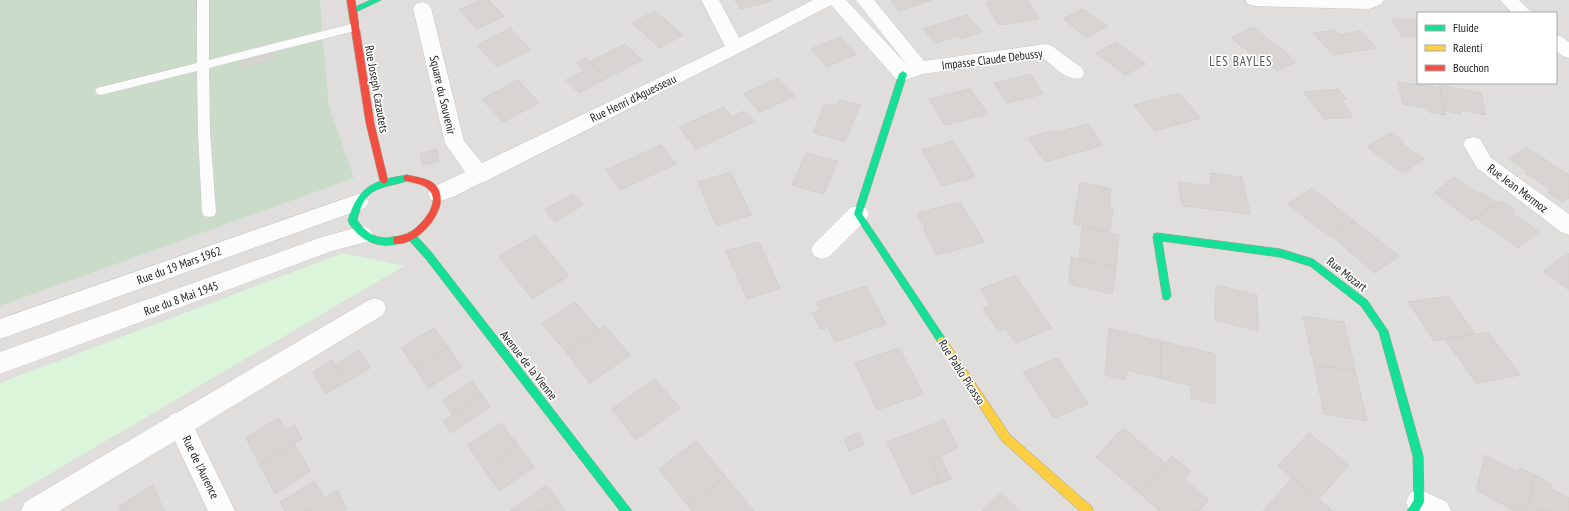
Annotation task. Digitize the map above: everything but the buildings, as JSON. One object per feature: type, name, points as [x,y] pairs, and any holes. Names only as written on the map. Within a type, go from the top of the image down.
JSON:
[{"type":"street","name":"Rue Joseph Cazautets","points":[[351,0],[370,123],[384,181]]},
{"type":"street","points":[[353,10],[377,0]]},
{"type":"street","points":[[710,0],[734,48]]},
{"type":"street","name":"Rue Henri d'Aguesseau","points":[[438,194],[734,48],[827,0]]},
{"type":"street","points":[[836,0],[911,71]]},
{"type":"street","points":[[865,0],[911,71]]},
{"type":"street","points":[[1254,0],[1369,2],[1375,0]]},
{"type":"street","points":[[1509,0],[1523,12]]},
{"type":"street","name":"Square du Souvenir","points":[[422,8],[455,143],[479,175]]},
{"type":"street","points":[[1557,42],[1569,52]]},
{"type":"street","name":"Impasse Claude Debussy","points":[[911,71],[1046,50],[1075,73]]},
{"type":"street","points":[[822,250],[858,214],[911,71]]},
{"type":"street","name":"Rue Jean Mermoz","points":[[1473,144],[1484,163],[1569,226]]},
{"type":"street","points":[[407,178],[418,179],[430,184],[438,194],[437,207],[427,222],[411,236],[395,240],[374,241],[362,235],[352,221],[358,202],[368,190],[384,181],[407,178]]},
{"type":"street","name":"Rue du 19 Mars 1962","points":[[0,329],[358,202]]},
{"type":"street","name":"Rue Pablo Picasso","points":[[858,214],[1006,438],[1088,511]]},
{"type":"street","name":"Rue du 8 Mai 1945","points":[[0,363],[330,243],[362,235]]},
{"type":"street","name":"Avenue de la Vienne","points":[[411,236],[434,262],[627,511]]},
{"type":"street","name":"Rue Mozart","points":[[1166,296],[1157,237],[1280,253],[1313,263],[1364,303],[1383,330],[1418,456],[1423,508]]},
{"type":"street","points":[[34,511],[179,423],[375,308]]},
{"type":"street","name":"Rue de l'Aurence","points":[[179,423],[222,511]]},
{"type":"lane","points":[[204,0],[202,66],[204,156],[209,212]]},
{"type":"lane","points":[[101,91],[355,27]]},
{"type":"shaded area","points":[[320,0],[1569,0],[1569,511],[0,511],[0,306],[353,178],[329,106]]},
{"type":"shaded area","points":[[415,14],[441,140],[419,144],[394,20]]},
{"type":"shaded area","points":[[678,87],[677,93],[539,165],[531,161]]},
{"type":"shaded area","points":[[1413,134],[1435,138],[1469,164],[1454,163]]},
{"type":"shaded area","points":[[271,215],[287,219],[0,320],[0,312]]},
{"type":"shaded area","points":[[160,309],[161,316],[0,377],[0,370]]},
{"type":"green space","points":[[0,0],[320,0],[329,106],[354,178],[0,306]]},
{"type":"green space","points":[[343,253],[404,266],[0,503],[0,383]]},
{"type":"traffic: fast","points":[[353,10],[377,0]]},
{"type":"traffic: fast","points":[[903,74],[858,214],[942,341]]},
{"type":"traffic: fast","points":[[397,240],[376,241],[371,239],[362,233],[352,221],[359,201],[370,189],[387,182],[407,178]]},
{"type":"traffic: fast","points":[[411,236],[429,256],[627,511]]},
{"type":"traffic: fast","points":[[1166,296],[1157,237],[1280,253],[1313,263],[1364,303],[1383,331],[1418,456],[1419,502],[1412,511]]},
{"type":"traffic: slow","points":[[942,341],[1006,438],[1088,511]]},
{"type":"traffic: jam","points":[[351,0],[370,123],[384,181]]},
{"type":"traffic: jam","points":[[397,240],[412,235],[423,226],[433,214],[436,207],[437,194],[433,188],[421,181],[407,178]]},
{"type":"district","name":"LES BAYLES","points":[[1241,61]]}]
